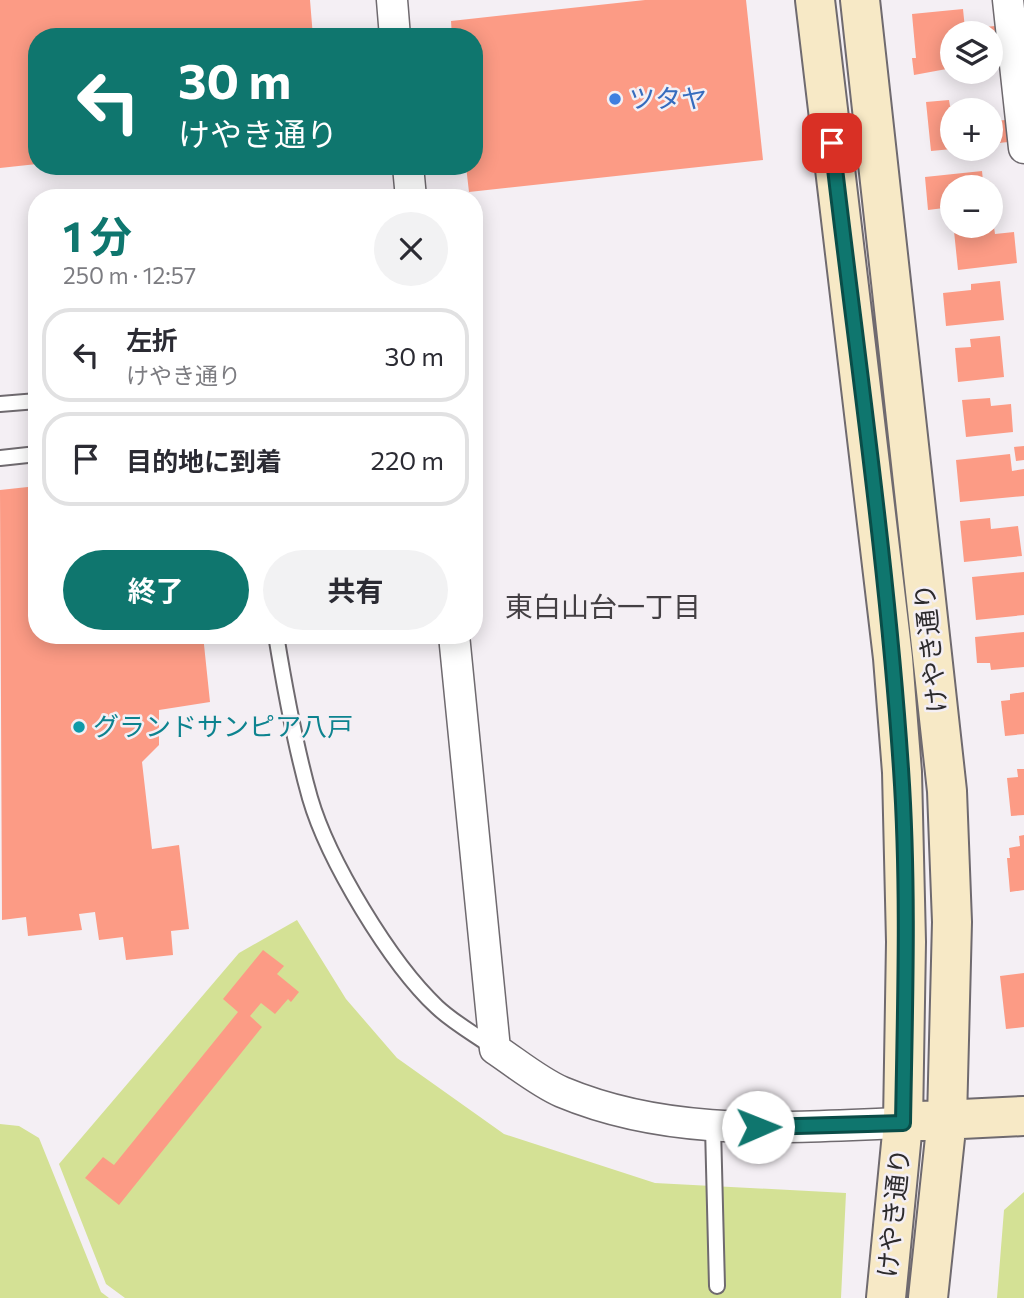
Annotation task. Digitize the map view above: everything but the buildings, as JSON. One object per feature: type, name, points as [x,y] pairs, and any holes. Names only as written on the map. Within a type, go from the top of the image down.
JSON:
[{"type":"street","points":[[391,0],[394,28]]},
{"type":"street","name":"けやき通り","points":[[815,0],[895,683],[902,772],[906,942],[903,1123],[886,1298]]},
{"type":"street","name":"けやき通り","points":[[860,0],[947,790],[952,922],[947,1119],[928,1298]]},
{"type":"street","points":[[1009,0],[1024,148]]},
{"type":"street","points":[[455,644],[495,1049],[560,1091],[618,1111],[713,1127],[903,1123],[1024,1116]]},
{"type":"lane","points":[[0,404],[28,402]]},
{"type":"lane","points":[[0,458],[28,455]]},
{"type":"lane","points":[[278,644],[288,704],[311,801],[347,883],[389,949],[438,1007],[495,1049]]},
{"type":"lane","points":[[713,1127],[717,1286]]},
{"type":"green space","points":[[297,920],[346,999],[397,1058],[504,1134],[655,1183],[846,1193],[841,1298],[125,1298],[106,1284],[59,1164],[239,953]]},
{"type":"green space","points":[[0,1124],[19,1126],[39,1138],[101,1292],[109,1298],[0,1298]]},
{"type":"green space","points":[[1024,1192],[1024,1298],[997,1298],[1004,1210]]},
{"type":"place","name":"ツタヤ","points":[[615,99]]},
{"type":"place","name":"グランドサンピア八戸","points":[[79,727]]},
{"type":"district","name":"東白山台一丁目","points":[[603,607]]},
{"type":"route","points":[[758,1127],[903,1123],[906,942],[902,772],[893,658],[832,143]]}]
